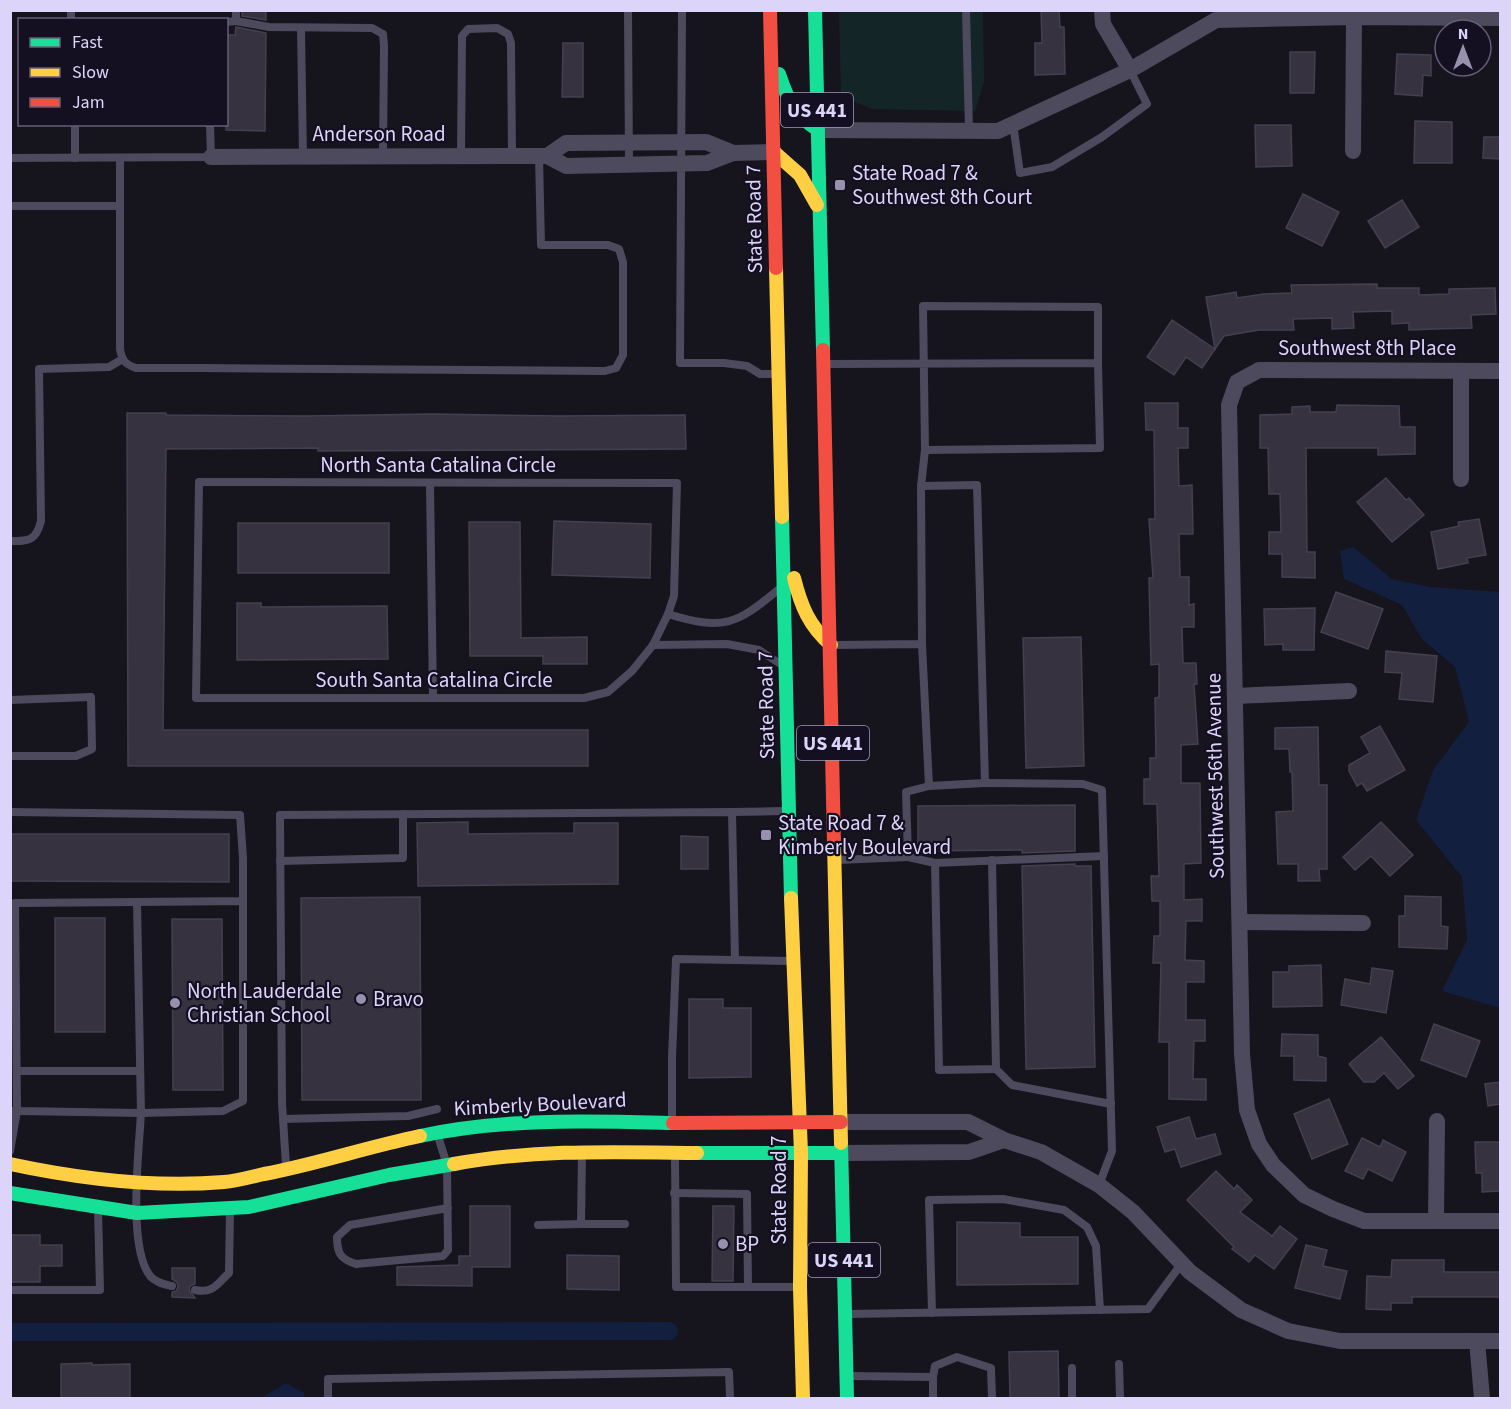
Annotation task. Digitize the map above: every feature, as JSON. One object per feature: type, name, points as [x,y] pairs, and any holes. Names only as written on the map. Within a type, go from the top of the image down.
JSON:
[{"type":"main road","name":"State Road 7","points":[[770,10],[793,961],[801,1153],[800,1287],[803,1398]]},
{"type":"main road","name":"US 441","points":[[814,10],[831,645],[847,1398]]},
{"type":"main road","points":[[771,47],[790,106],[801,120],[818,130]]},
{"type":"main road","points":[[774,152],[791,163],[804,178],[818,209]]},
{"type":"main road","points":[[783,527],[801,608],[815,632],[831,645]]},
{"type":"main road","name":"Kimberly Boulevard","points":[[10,1193],[137,1213],[229,1195],[287,1170],[386,1143],[479,1126],[583,1120],[672,1123],[841,1122]]},
{"type":"main road","name":"Kimberly Boulevard","points":[[10,1164],[62,1175],[138,1180],[229,1195],[249,1207],[389,1174],[486,1158],[551,1152],[841,1153]]},
{"type":"street","points":[[1102,10],[1103,24],[1130,70]]},
{"type":"street","points":[[818,130],[998,130],[1130,70],[1216,20],[1354,17],[1500,18]]},
{"type":"street","points":[[1353,151],[1354,17]]},
{"type":"street","name":"Anderson Road","points":[[543,156],[566,143],[706,142],[733,153]]},
{"type":"street","name":"Anderson Road","points":[[211,157],[543,156],[566,166],[707,163],[733,153],[774,152]]},
{"type":"street","name":"Southwest 8th Place","points":[[1237,382],[1259,370],[1500,371]]},
{"type":"street","points":[[1461,371],[1461,479]]},
{"type":"street","name":"Southwest 56th Avenue","points":[[1237,382],[1229,405],[1242,1054],[1247,1110],[1259,1144],[1273,1164],[1304,1195],[1364,1221],[1500,1221]]},
{"type":"street","points":[[1235,696],[1349,692]]},
{"type":"street","points":[[1241,922],[1363,923]]},
{"type":"street","points":[[1436,1221],[1437,1121]]},
{"type":"street","name":"Kimberly Boulevard","points":[[841,1122],[968,1122],[1004,1140],[1041,1152],[1099,1185],[1132,1212],[1190,1272],[1241,1310],[1288,1331],[1340,1341],[1500,1341]]},
{"type":"street","name":"Kimberly Boulevard","points":[[841,1153],[969,1152],[1004,1140]]},
{"type":"street","points":[[1477,1341],[1482,1398]]},
{"type":"lane","points":[[236,10],[236,21]]},
{"type":"lane","points":[[628,10],[629,164]]},
{"type":"lane","points":[[682,10],[681,363],[724,363],[747,366],[760,374],[779,374]]},
{"type":"lane","points":[[966,10],[969,130]]},
{"type":"lane","points":[[228,22],[236,21],[269,27],[372,28],[383,34],[383,156]]},
{"type":"lane","points":[[301,28],[303,156]]},
{"type":"lane","points":[[461,156],[462,36],[468,29],[497,28],[508,34],[511,43],[512,156]]},
{"type":"lane","points":[[1013,124],[1020,173],[1053,167],[1102,137],[1147,104],[1130,70]]},
{"type":"lane","points":[[75,126],[75,158]]},
{"type":"lane","points":[[10,158],[211,157],[210,126]]},
{"type":"lane","points":[[120,158],[122,360],[127,365],[136,368],[594,371],[616,368],[623,356],[623,262],[619,249],[608,245],[541,245],[543,156]]},
{"type":"lane","points":[[10,206],[120,206]]},
{"type":"lane","points":[[925,450],[1100,448],[1098,307],[923,306],[925,450],[921,486],[922,644],[929,786]]},
{"type":"lane","points":[[10,541],[28,541],[38,533],[41,521],[39,369],[109,367],[122,360]]},
{"type":"lane","points":[[824,364],[1098,363]]},
{"type":"lane","name":"North Santa Catalina Circle","points":[[195,698],[199,482],[677,483]]},
{"type":"lane","points":[[430,483],[433,698]]},
{"type":"lane","name":"South Santa Catalina Circle","points":[[195,698],[584,698],[608,692],[632,671],[652,645],[668,614],[674,596],[677,483]]},
{"type":"lane","points":[[921,486],[977,485],[985,783]]},
{"type":"lane","points":[[668,614],[694,622],[717,623],[738,619],[756,609],[784,585]]},
{"type":"lane","points":[[652,645],[727,644],[759,650],[786,668]]},
{"type":"lane","points":[[831,645],[922,644]]},
{"type":"lane","points":[[10,699],[91,697],[92,749],[76,756],[10,756]]},
{"type":"lane","points":[[908,857],[906,792],[929,786],[985,783],[1083,784],[1102,790],[1112,1151],[1099,1185]]},
{"type":"lane","points":[[287,1170],[283,1119],[280,815],[789,810]]},
{"type":"lane","points":[[10,812],[240,815],[243,901],[243,1101],[224,1111],[141,1113],[14,1111]]},
{"type":"lane","points":[[732,812],[735,960]]},
{"type":"lane","points":[[280,861],[403,858],[402,814]]},
{"type":"lane","points":[[835,860],[908,857],[935,863],[1104,856]]},
{"type":"lane","points":[[992,860],[996,1069],[1012,1085],[1110,1104]]},
{"type":"lane","points":[[935,863],[939,1070],[996,1069]]},
{"type":"lane","points":[[10,1151],[17,1071],[13,903],[243,901]]},
{"type":"lane","points":[[137,902],[141,1113],[137,1213],[139,1252],[152,1279],[172,1286]]},
{"type":"lane","points":[[672,1123],[676,959],[793,961]]},
{"type":"lane","points":[[17,1071],[140,1071]]},
{"type":"lane","points":[[283,1119],[408,1116],[437,1109]]},
{"type":"lane","points":[[437,1132],[447,1165],[448,1208],[448,1250],[443,1256],[356,1264],[345,1261],[339,1254],[337,1237],[350,1225],[448,1208]]},
{"type":"lane","points":[[581,1224],[582,1152]]},
{"type":"lane","points":[[675,1152],[676,1287],[800,1287]]},
{"type":"lane","points":[[674,1193],[747,1194],[748,1287]]},
{"type":"lane","points":[[195,1290],[205,1292],[210,1290],[229,1272],[229,1195]]},
{"type":"lane","points":[[932,1313],[929,1200],[1003,1199],[1064,1210],[1087,1227],[1096,1246],[1100,1310]]},
{"type":"lane","points":[[10,1290],[100,1290],[98,1208]]},
{"type":"lane","points":[[538,1225],[625,1224]]},
{"type":"lane","points":[[845,1314],[1148,1309],[1182,1263]]},
{"type":"lane","points":[[933,1398],[935,1366],[957,1357],[991,1368],[992,1398]]},
{"type":"lane","points":[[1119,1364],[1120,1398]]},
{"type":"lane","points":[[1072,1368],[1072,1398]]},
{"type":"lane","points":[[328,1398],[328,1379],[729,1372],[730,1398]]},
{"type":"lane","points":[[846,1376],[933,1377]]},
{"type":"shaded area","points":[[839,11],[983,11],[984,82],[975,111],[872,109],[841,96]]},
{"type":"water","points":[[1353,547],[1392,579],[1430,587],[1500,592],[1500,1008],[1442,991],[1467,940],[1462,877],[1416,820],[1433,770],[1469,722],[1455,667],[1422,639],[1402,605],[1344,579],[1340,551]]},
{"type":"water","points":[[286,1383],[304,1393],[304,1398],[261,1398]]},
{"type":"building","points":[[242,10],[266,10],[266,20],[242,16]]},
{"type":"building","points":[[1041,10],[1059,10],[1060,27],[1064,27],[1065,74],[1035,75],[1035,43],[1042,43]]},
{"type":"building","points":[[236,27],[266,33],[265,131],[226,130],[228,126],[228,35],[235,35]]},
{"type":"building","points":[[563,43],[583,43],[583,97],[562,97]]},
{"type":"building","points":[[1290,52],[1315,52],[1314,93],[1290,93]]},
{"type":"building","points":[[1397,54],[1431,55],[1431,76],[1423,75],[1422,96],[1395,94]]},
{"type":"building","points":[[1415,121],[1452,122],[1452,163],[1414,163]]},
{"type":"building","points":[[1255,125],[1291,125],[1292,166],[1256,167]]},
{"type":"building","points":[[1484,137],[1500,137],[1500,159],[1483,158]]},
{"type":"building","points":[[1303,194],[1339,212],[1322,246],[1286,228]]},
{"type":"building","points":[[1402,200],[1419,227],[1385,248],[1368,221]]},
{"type":"building","points":[[1377,284],[1377,288],[1419,288],[1419,295],[1449,294],[1449,289],[1495,288],[1496,314],[1471,315],[1472,328],[1409,330],[1409,323],[1392,324],[1392,311],[1353,312],[1354,328],[1332,329],[1332,318],[1293,319],[1294,330],[1259,330],[1224,336],[1202,368],[1186,357],[1174,375],[1147,357],[1172,320],[1215,349],[1206,297],[1236,292],[1237,298],[1292,293],[1291,285]]},
{"type":"building","points":[[1145,403],[1178,403],[1178,428],[1188,428],[1188,448],[1178,448],[1179,486],[1192,485],[1193,534],[1179,534],[1180,577],[1189,577],[1189,605],[1194,604],[1194,627],[1182,627],[1183,663],[1196,663],[1197,684],[1194,684],[1198,744],[1181,745],[1181,783],[1200,783],[1201,863],[1184,864],[1184,900],[1202,899],[1202,921],[1186,921],[1185,960],[1204,961],[1204,982],[1186,982],[1186,1020],[1205,1020],[1205,1041],[1194,1041],[1193,1079],[1206,1079],[1206,1100],[1169,1099],[1169,1042],[1159,1042],[1161,963],[1153,963],[1154,936],[1160,936],[1160,901],[1152,901],[1151,876],[1159,876],[1157,804],[1144,804],[1144,779],[1150,779],[1150,758],[1156,758],[1155,698],[1159,697],[1159,664],[1151,665],[1149,578],[1153,578],[1149,519],[1155,519],[1154,430],[1146,430]]},
{"type":"building","points":[[1337,405],[1399,406],[1400,427],[1415,427],[1415,454],[1378,455],[1378,448],[1306,448],[1307,552],[1315,552],[1315,578],[1282,577],[1282,554],[1269,554],[1269,532],[1281,532],[1280,494],[1269,494],[1268,448],[1260,448],[1260,415],[1292,414],[1292,407],[1310,406],[1310,412],[1336,412]]},
{"type":"building","points":[[127,413],[306,416],[685,415],[686,449],[318,451],[318,448],[166,449],[163,730],[588,730],[588,766],[128,766]]},
{"type":"building","points":[[1386,478],[1406,500],[1409,498],[1424,515],[1392,542],[1357,502]]},
{"type":"building","points":[[1479,519],[1486,555],[1467,558],[1468,563],[1438,569],[1431,532],[1459,526],[1458,522]]},
{"type":"building","points":[[554,521],[651,524],[650,578],[552,575]]},
{"type":"building","points":[[469,522],[520,522],[521,638],[587,637],[587,664],[543,664],[543,656],[470,656]]},
{"type":"building","points":[[238,523],[389,523],[389,573],[238,573]]},
{"type":"building","points":[[1336,592],[1383,609],[1368,649],[1321,632]]},
{"type":"building","points":[[237,603],[261,603],[261,607],[387,606],[388,659],[237,660]]},
{"type":"building","points":[[1315,608],[1314,650],[1283,650],[1283,644],[1265,645],[1264,609]]},
{"type":"building","points":[[1081,637],[1084,766],[1026,768],[1023,638]]},
{"type":"building","points":[[1386,651],[1437,656],[1433,702],[1399,699],[1402,673],[1385,672]]},
{"type":"building","points":[[1380,726],[1405,770],[1367,791],[1362,783],[1357,786],[1349,771],[1349,765],[1370,753],[1361,737]]},
{"type":"building","points":[[1318,727],[1319,785],[1327,785],[1327,869],[1319,869],[1320,881],[1298,881],[1298,864],[1278,864],[1276,812],[1293,811],[1289,749],[1275,749],[1275,728]]},
{"type":"building","points":[[1075,805],[1075,851],[1022,853],[1022,850],[918,851],[918,806]]},
{"type":"building","points":[[468,822],[468,834],[574,833],[574,823],[618,823],[618,884],[418,886],[417,823]]},
{"type":"building","points":[[1381,822],[1413,855],[1390,876],[1371,856],[1355,870],[1343,857]]},
{"type":"building","points":[[10,834],[229,834],[229,882],[10,881]]},
{"type":"building","points":[[681,836],[708,837],[708,869],[681,869]]},
{"type":"building","points":[[1075,864],[1075,866],[1091,866],[1095,1067],[1026,1069],[1022,866]]},
{"type":"building","points":[[1405,896],[1441,897],[1441,926],[1448,927],[1447,949],[1399,947],[1399,916],[1405,916]]},
{"type":"building","name":"Bravo","points":[[420,897],[421,1100],[302,1100],[301,898]]},
{"type":"building","points":[[55,918],[105,918],[105,1032],[55,1032]]},
{"type":"building","points":[[172,919],[222,919],[223,1090],[173,1090]]},
{"type":"building","points":[[1321,965],[1322,1006],[1273,1007],[1273,972],[1289,972],[1289,966]]},
{"type":"building","points":[[1372,968],[1393,971],[1386,1013],[1341,1005],[1345,979],[1370,984]]},
{"type":"building","points":[[689,999],[723,999],[723,1008],[751,1008],[751,1077],[689,1078]]},
{"type":"building","points":[[1434,1024],[1480,1041],[1466,1077],[1421,1060]]},
{"type":"building","points":[[1282,1034],[1318,1035],[1318,1056],[1326,1058],[1326,1081],[1294,1080],[1294,1056],[1281,1056]]},
{"type":"building","points":[[1381,1037],[1414,1076],[1398,1089],[1384,1073],[1374,1082],[1364,1082],[1349,1064]]},
{"type":"building","points":[[1500,1082],[1500,1104],[1488,1106],[1485,1084]]},
{"type":"building","points":[[1329,1099],[1348,1144],[1312,1159],[1294,1114]]},
{"type":"building","points":[[1189,1117],[1196,1139],[1215,1134],[1221,1154],[1181,1167],[1175,1149],[1165,1152],[1157,1127]]},
{"type":"building","points":[[1362,1138],[1380,1147],[1383,1140],[1406,1152],[1392,1181],[1368,1169],[1363,1179],[1345,1171]]},
{"type":"building","points":[[1475,1142],[1500,1142],[1500,1191],[1482,1192],[1482,1173],[1476,1173]]},
{"type":"building","points":[[1216,1171],[1234,1189],[1237,1185],[1252,1200],[1240,1212],[1272,1236],[1280,1226],[1297,1239],[1274,1269],[1255,1255],[1249,1262],[1232,1249],[1234,1247],[1187,1200]]},
{"type":"building","points":[[470,1206],[510,1206],[510,1267],[472,1267],[472,1286],[397,1285],[397,1267],[459,1265],[459,1256],[470,1256]]},
{"type":"building","name":"BP","points":[[713,1206],[734,1206],[733,1281],[712,1281]]},
{"type":"building","points":[[957,1222],[1020,1223],[1020,1237],[1078,1237],[1078,1284],[957,1285]]},
{"type":"building","points":[[10,1235],[40,1235],[40,1245],[62,1245],[62,1266],[40,1266],[40,1282],[10,1282]]},
{"type":"building","points":[[1306,1245],[1327,1250],[1323,1266],[1347,1271],[1340,1299],[1295,1288]]},
{"type":"building","points":[[567,1255],[619,1256],[619,1290],[567,1289]]},
{"type":"building","points":[[1392,1260],[1444,1260],[1444,1272],[1500,1272],[1500,1297],[1412,1297],[1412,1303],[1391,1303],[1391,1310],[1366,1309],[1367,1276],[1391,1277]]},
{"type":"building","points":[[172,1268],[195,1268],[195,1284],[190,1286],[189,1290],[195,1298],[172,1297],[172,1292],[178,1287],[177,1282],[172,1279]]},
{"type":"building","points":[[1058,1351],[1059,1398],[1010,1398],[1009,1352]]},
{"type":"building","points":[[92,1363],[92,1365],[130,1364],[130,1398],[61,1398],[61,1364]]},
{"type":"waterway","points":[[10,1332],[669,1331]]},
{"type":"traffic: fast","points":[[815,10],[823,350]]},
{"type":"traffic: fast","points":[[779,74],[797,112],[818,130]]},
{"type":"traffic: fast","points":[[782,517],[791,898]]},
{"type":"traffic: fast","points":[[420,1136],[514,1123],[577,1121],[673,1123]]},
{"type":"traffic: fast","points":[[841,1143],[847,1398]]},
{"type":"traffic: fast","points":[[697,1153],[841,1153]]},
{"type":"traffic: fast","points":[[10,1193],[137,1213],[249,1207],[389,1175],[454,1164]]},
{"type":"traffic: slow","points":[[774,152],[800,175],[817,205]]},
{"type":"traffic: slow","points":[[776,268],[782,517]]},
{"type":"traffic: slow","points":[[794,578],[811,623],[831,645]]},
{"type":"traffic: slow","points":[[834,843],[841,1143]]},
{"type":"traffic: slow","points":[[791,898],[801,1153],[800,1287],[803,1398]]},
{"type":"traffic: slow","points":[[10,1164],[116,1181],[197,1184],[239,1180],[420,1136]]},
{"type":"traffic: slow","points":[[454,1164],[545,1154],[697,1153]]},
{"type":"traffic: jam","points":[[770,10],[776,268]]},
{"type":"traffic: jam","points":[[823,350],[834,843]]},
{"type":"traffic: jam","points":[[673,1123],[841,1122]]},
{"type":"place","name":"State Road 7 & Southwest 8th Court","points":[[840,185]]},
{"type":"place","name":"State Road 7 & Kimberly Boulevard","points":[[766,835]]},
{"type":"place","name":"Bravo","points":[[361,999]]},
{"type":"place","name":"North Lauderdale Christian School","points":[[175,1003]]},
{"type":"place","name":"BP","points":[[723,1244]]}]
